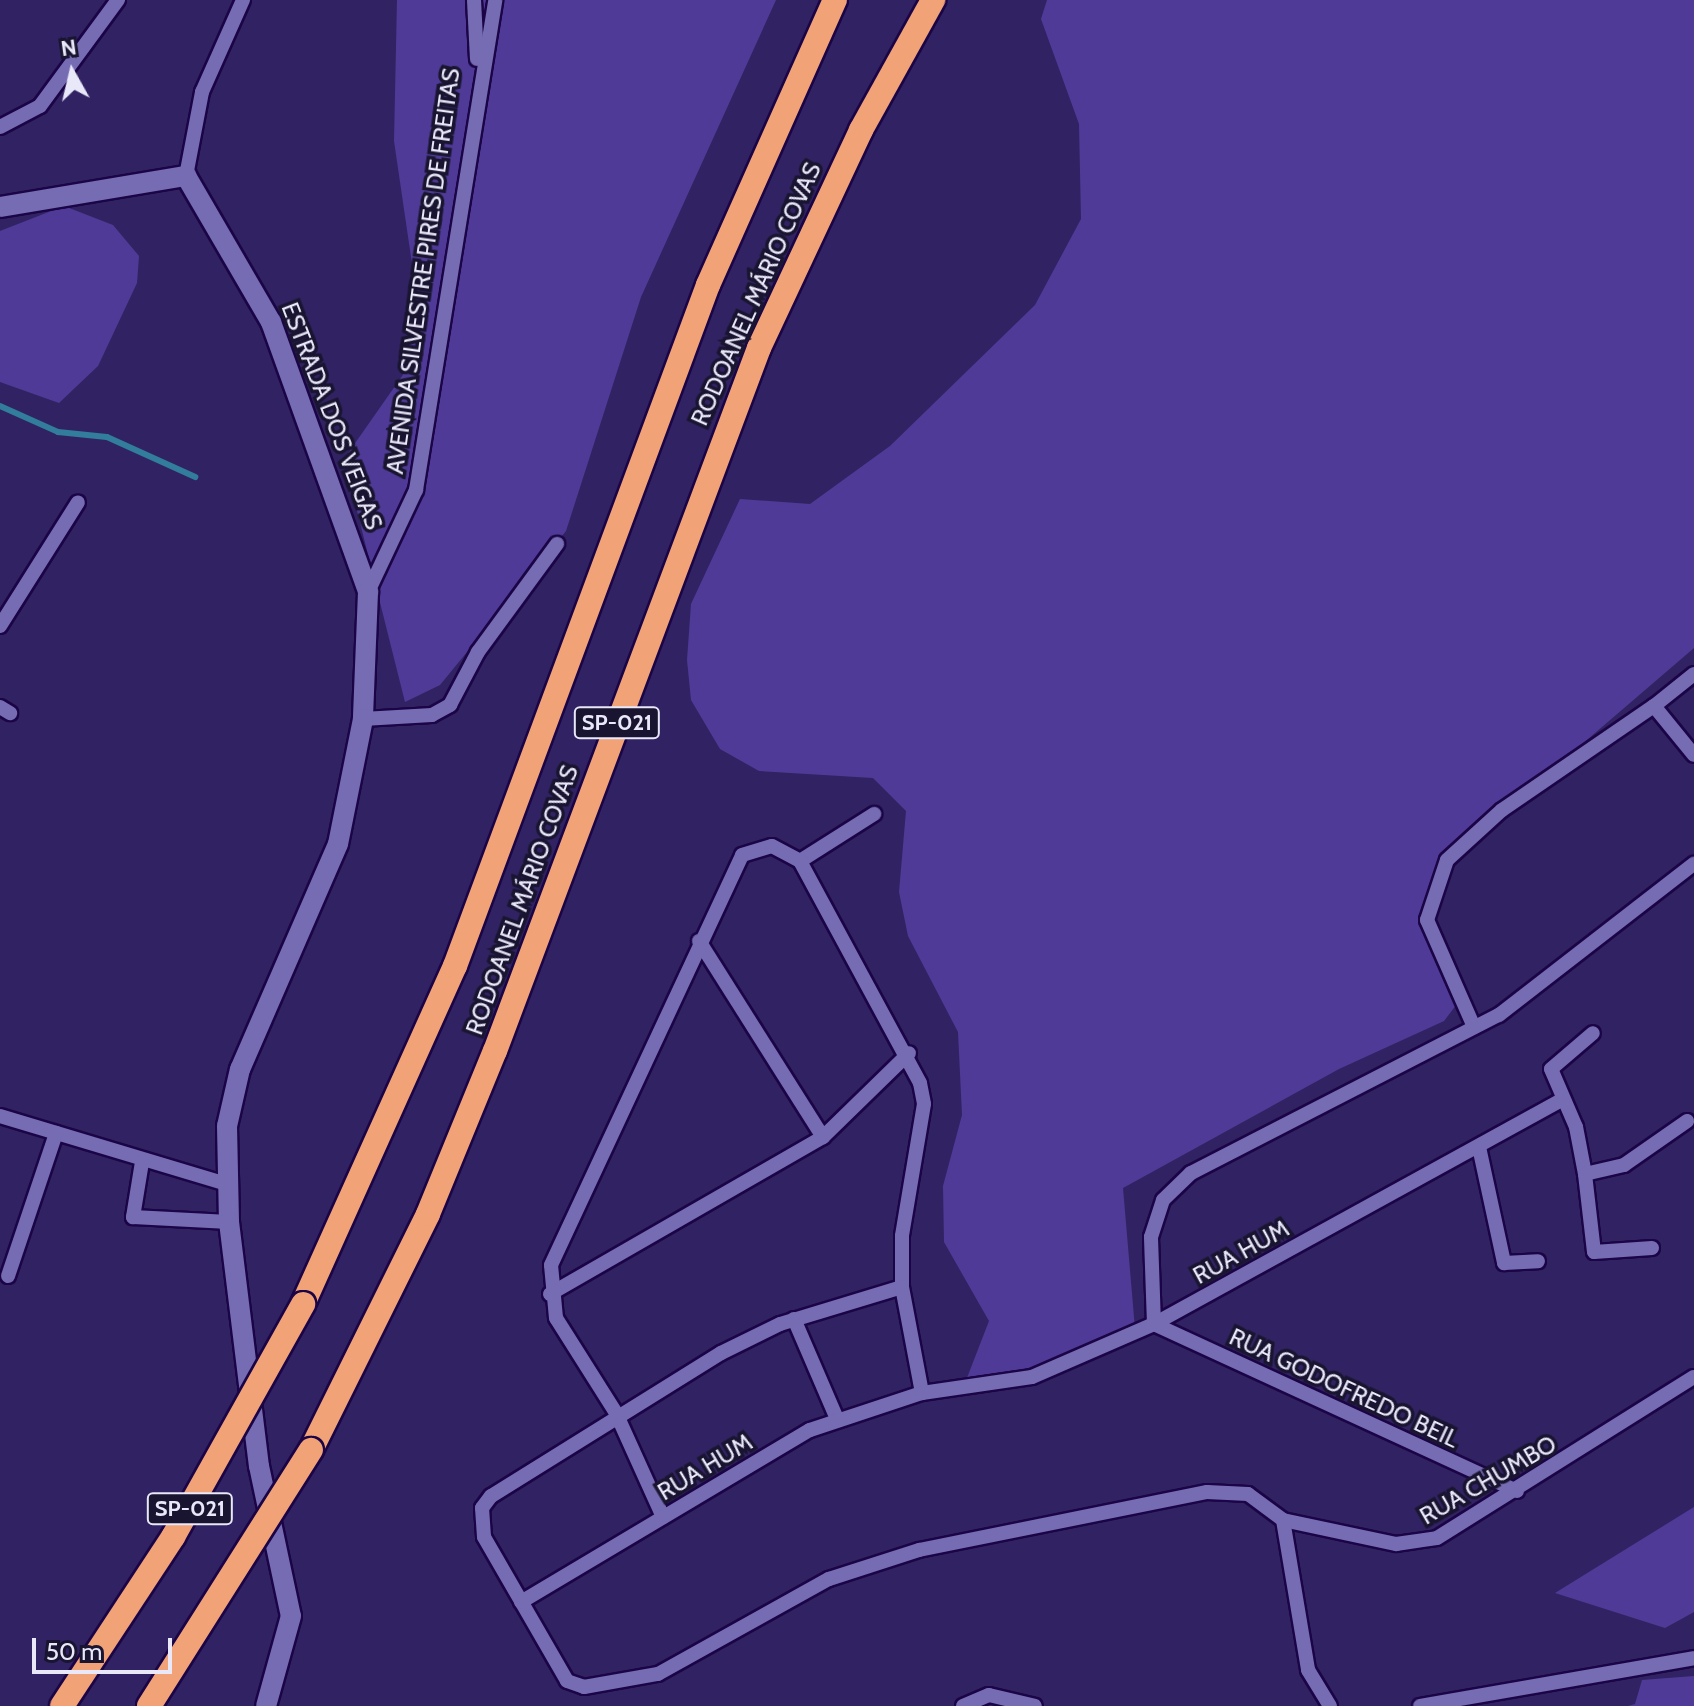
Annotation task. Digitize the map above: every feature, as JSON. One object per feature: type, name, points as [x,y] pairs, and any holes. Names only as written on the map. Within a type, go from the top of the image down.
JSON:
[{"type":"highway","name":"RODOANEL MÁRIO COVAS","points":[[62,1706],[173,1537],[303,1304],[455,966],[714,270],[835,0]]},
{"type":"highway","name":"RODOANEL MÁRIO COVAS","points":[[149,1706],[311,1450],[428,1214],[495,1051],[759,348],[861,130],[933,0]]},
{"type":"street","points":[[0,127],[40,106],[118,0]]},
{"type":"street","points":[[0,207],[186,176],[202,92],[243,0]]},
{"type":"street","points":[[474,0],[478,67]]},
{"type":"street","name":"AVENIDA SILVESTRE PIRES DE FREITAS","points":[[266,1706],[291,1616],[259,1466],[229,1222],[227,1184],[233,1090],[334,856],[363,719],[368,592],[416,490],[478,67],[495,0]]},
{"type":"street","name":"ESTRADA DOS VEIGAS","points":[[186,176],[271,322],[368,592]]},
{"type":"street","points":[[0,626],[78,502]]},
{"type":"street","points":[[363,719],[432,715],[450,705],[478,652],[557,544]]},
{"type":"street","points":[[1474,1027],[1427,920],[1447,860],[1502,810],[1654,706],[1694,674]]},
{"type":"street","points":[[1654,706],[1694,755]]},
{"type":"street","points":[[800,861],[874,814]]},
{"type":"street","points":[[663,1517],[616,1413],[556,1318],[550,1294],[551,1265],[699,941],[742,855],[772,846],[800,861],[909,1053],[924,1104],[902,1236],[902,1287],[922,1393]]},
{"type":"street","points":[[1154,1324],[1151,1237],[1163,1200],[1191,1173],[1474,1027],[1580,956],[1694,864]]},
{"type":"street","points":[[699,941],[823,1137]]},
{"type":"street","points":[[1593,1033],[1554,1059],[1562,1100],[1585,1174],[1594,1252],[1652,1248]]},
{"type":"street","points":[[550,1294],[823,1137],[909,1053]]},
{"type":"street","name":"RUA HUM","points":[[521,1602],[837,1419],[922,1393],[1032,1377],[1154,1324],[1562,1100]]},
{"type":"street","points":[[0,1116],[142,1162],[227,1184]]},
{"type":"street","points":[[1585,1174],[1624,1165],[1687,1121]]},
{"type":"street","points":[[8,1276],[56,1133]]},
{"type":"street","points":[[1479,1147],[1504,1263],[1538,1261]]},
{"type":"street","points":[[142,1162],[133,1217],[229,1222]]},
{"type":"street","points":[[902,1287],[794,1319],[616,1413],[482,1508],[484,1537],[552,1663],[584,1687],[658,1674],[779,1603],[882,1558],[1207,1492],[1248,1494],[1283,1520],[1308,1670],[1330,1706]]},
{"type":"street","points":[[794,1319],[837,1419]]},
{"type":"street","name":"RUA GODOFREDO BEIL","points":[[1154,1324],[1517,1491]]},
{"type":"street","name":"RUA CHUMBO","points":[[1283,1520],[1420,1544],[1517,1491],[1694,1377]]},
{"type":"street","points":[[1420,1706],[1694,1658]]},
{"type":"street","points":[[963,1706],[989,1695],[1035,1706]]},
{"type":"shaded area","points":[[397,0],[776,0],[641,297],[566,531],[440,685],[405,702],[344,459],[407,369],[415,284],[394,141]]},
{"type":"shaded area","points":[[1047,0],[1694,0],[1694,648],[1447,860],[1427,920],[1460,1000],[1444,1021],[1339,1069],[1123,1188],[1135,1329],[1031,1372],[965,1383],[989,1321],[944,1242],[943,1186],[962,1115],[958,1032],[908,936],[899,892],[906,811],[873,778],[759,771],[720,749],[691,700],[687,660],[691,604],[740,499],[810,504],[890,446],[1035,305],[1081,219],[1079,124],[1041,19]]},
{"type":"shaded area","points":[[64,206],[113,225],[139,256],[137,283],[98,366],[59,403],[0,382],[0,231]]},
{"type":"shaded area","points":[[1694,1507],[1694,1612],[1665,1628],[1555,1593]]},
{"type":"shaded area","points":[[1694,1676],[1694,1706],[1628,1706],[1635,1704],[1642,1680]]},
{"type":"waterway","points":[[0,406],[58,432],[107,437],[195,477]]}]
